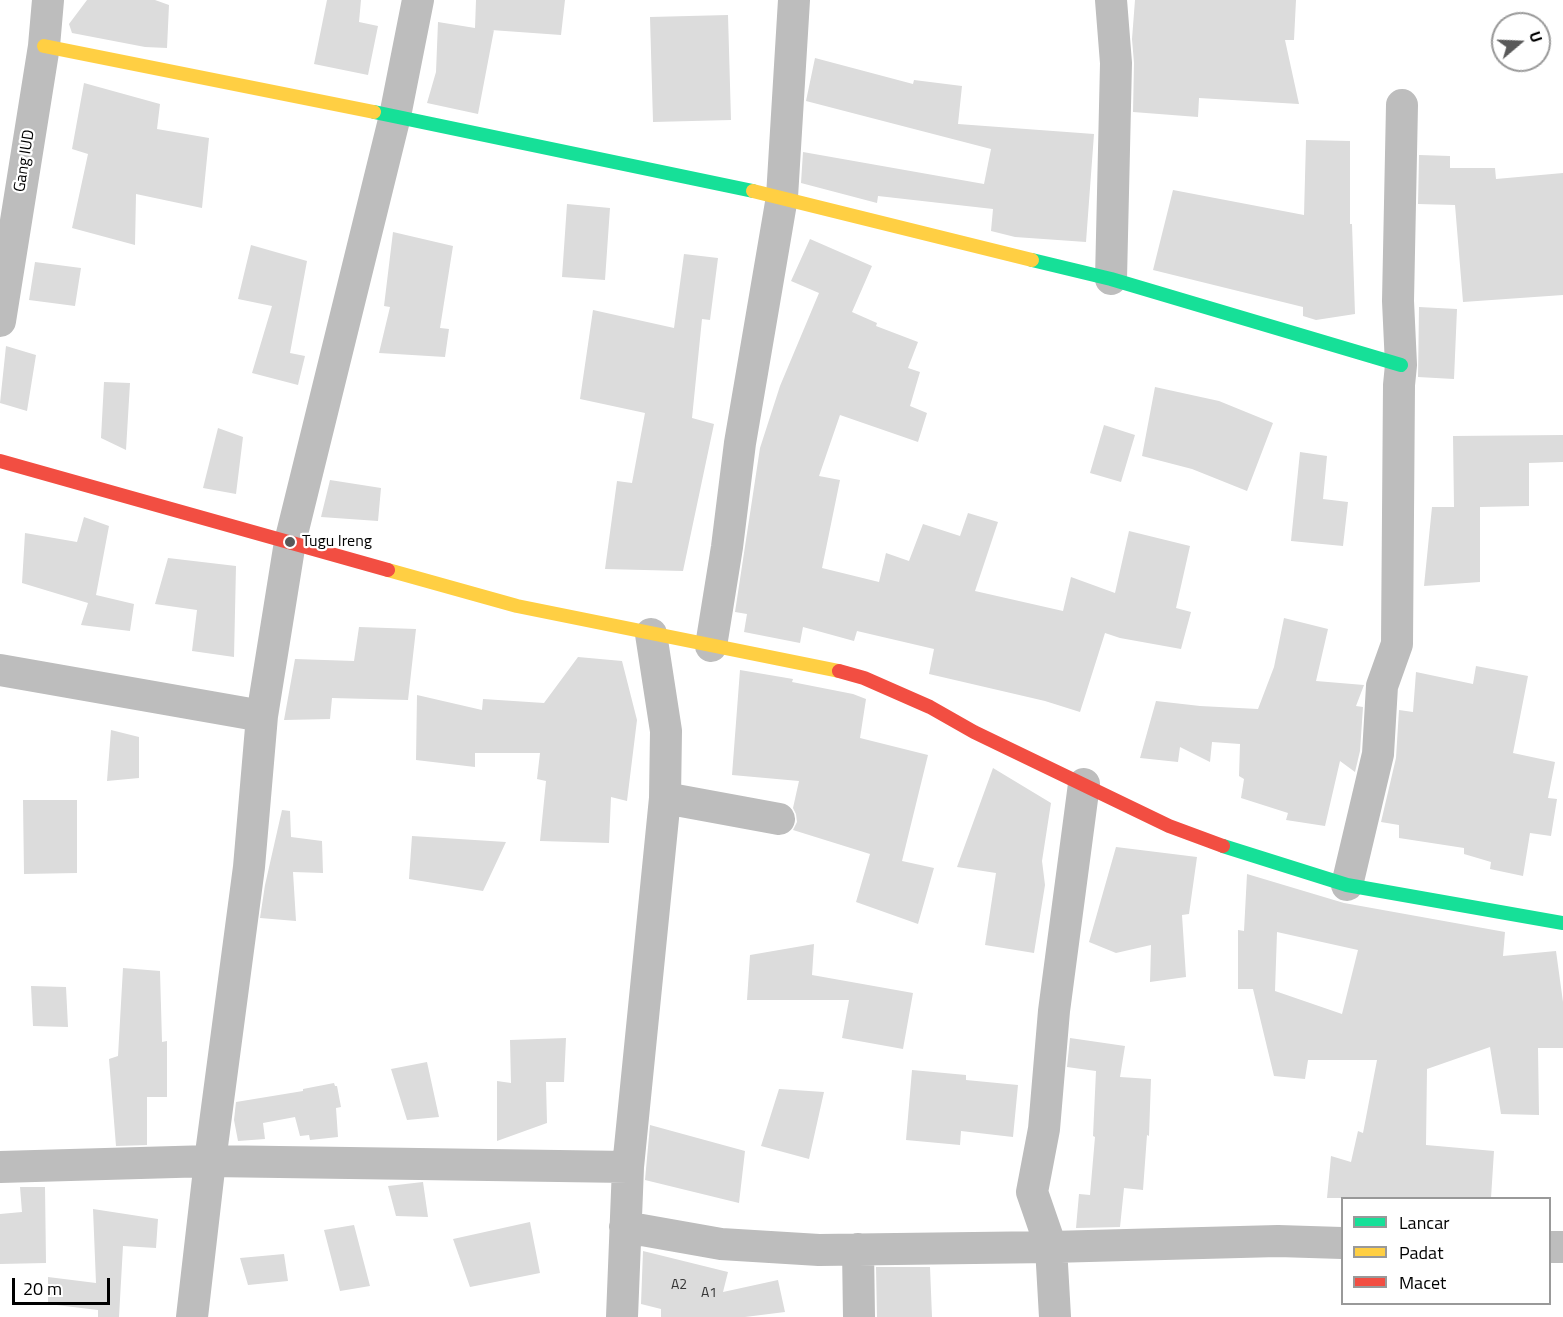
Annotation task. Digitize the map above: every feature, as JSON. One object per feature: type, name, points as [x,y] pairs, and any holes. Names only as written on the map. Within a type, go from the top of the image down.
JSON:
[{"type":"street","name":"Gang IUD","points":[[0,321],[44,46],[48,0]]},
{"type":"street","points":[[192,1317],[249,867],[262,716],[290,542],[394,116],[418,0]]},
{"type":"street","points":[[711,646],[727,547],[740,443],[782,197],[794,0]]},
{"type":"street","points":[[1111,0],[1116,63],[1111,279]]},
{"type":"street","points":[[44,46],[782,197],[934,237],[1111,279],[1401,365]]},
{"type":"street","points":[[1347,885],[1378,754],[1382,686],[1397,644],[1401,365],[1398,301],[1402,105]]},
{"type":"street","points":[[0,461],[517,606],[711,646],[823,666],[864,678],[902,693],[974,732],[1169,826],[1236,851],[1347,885],[1563,923]]},
{"type":"street","points":[[622,1317],[628,1167],[665,798],[666,731],[651,634]]},
{"type":"street","points":[[0,670],[262,716]]},
{"type":"street","points":[[1055,1317],[1051,1247],[1032,1192],[1044,1130],[1054,1011],[1084,784]]},
{"type":"street","points":[[665,798],[779,819]]},
{"type":"street","points":[[0,1167],[210,1161],[628,1167]]},
{"type":"street","points":[[625,1227],[721,1244],[819,1250],[1278,1241],[1341,1243]]},
{"type":"street","points":[[858,1249],[859,1317]]},
{"type":"building","points":[[87,0],[155,0],[169,5],[167,48],[145,47],[72,33],[69,24]]},
{"type":"building","points":[[327,0],[361,0],[359,22],[378,26],[368,75],[314,64]]},
{"type":"building","points":[[476,0],[565,0],[561,35],[494,30],[478,114],[427,103],[436,72],[438,22],[475,28]]},
{"type":"building","points":[[1135,0],[1296,0],[1294,40],[1285,40],[1299,104],[1199,98],[1198,117],[1133,112],[1132,39]]},
{"type":"building","points":[[728,15],[731,120],[653,122],[650,17]]},
{"type":"building","points":[[815,58],[913,84],[914,80],[962,86],[958,124],[1094,134],[1086,242],[1015,237],[991,231],[993,209],[878,196],[877,203],[801,183],[803,152],[984,184],[991,149],[806,101]]},
{"type":"building","points":[[84,83],[160,104],[157,129],[209,138],[202,208],[136,194],[135,245],[72,228],[88,154],[72,149]]},
{"type":"building","points":[[1306,140],[1350,141],[1350,224],[1352,224],[1355,314],[1316,320],[1303,316],[1303,307],[1153,270],[1173,190],[1304,215]]},
{"type":"building","points":[[1419,155],[1450,156],[1450,168],[1495,168],[1496,179],[1563,173],[1563,295],[1463,302],[1455,205],[1418,204]]},
{"type":"building","points":[[567,204],[610,208],[605,280],[562,277]]},
{"type":"building","points":[[393,232],[453,246],[440,328],[449,329],[445,357],[379,353],[390,307],[384,306]]},
{"type":"building","points":[[810,239],[872,266],[852,312],[877,323],[876,326],[918,342],[908,368],[920,372],[910,406],[927,413],[918,442],[840,415],[819,476],[840,480],[822,568],[879,582],[886,553],[909,561],[923,524],[960,536],[968,513],[998,522],[975,591],[1063,611],[1071,577],[1115,593],[1129,531],[1190,546],[1176,608],[1191,612],[1181,649],[1120,638],[1105,633],[1080,712],[1045,701],[929,674],[934,649],[857,631],[854,641],[803,627],[800,643],[744,632],[747,614],[735,612],[760,448],[780,386],[819,293],[791,281]]},
{"type":"building","points":[[251,245],[307,261],[290,353],[305,356],[298,385],[252,373],[272,306],[238,299]]},
{"type":"building","points":[[684,254],[718,258],[710,320],[702,319],[692,418],[714,424],[683,571],[605,569],[617,481],[632,483],[645,413],[580,399],[593,310],[674,328]]},
{"type":"building","points":[[35,262],[81,268],[75,306],[29,300]]},
{"type":"building","points":[[1419,307],[1457,309],[1454,379],[1418,377]]},
{"type":"building","points":[[6,346],[36,355],[27,411],[0,403]]},
{"type":"building","points":[[104,382],[130,383],[126,450],[101,438]]},
{"type":"building","points":[[1155,387],[1219,401],[1273,423],[1247,491],[1192,469],[1142,456]]},
{"type":"building","points":[[1104,425],[1135,435],[1121,482],[1090,473]]},
{"type":"building","points":[[218,428],[243,437],[236,494],[203,488]]},
{"type":"building","points":[[1563,435],[1563,462],[1529,463],[1529,506],[1480,507],[1480,582],[1424,586],[1432,507],[1454,507],[1453,436]]},
{"type":"building","points":[[1300,452],[1327,456],[1323,499],[1348,502],[1343,546],[1291,541]]},
{"type":"building","points":[[330,480],[381,488],[378,521],[321,517]]},
{"type":"building","points":[[84,517],[109,526],[96,595],[134,604],[130,631],[81,625],[88,603],[22,583],[25,533],[77,542]]},
{"type":"building","points":[[168,558],[236,566],[234,657],[192,651],[197,610],[155,604]]},
{"type":"building","points":[[1284,618],[1328,629],[1316,681],[1364,685],[1356,706],[1363,707],[1360,751],[1355,772],[1340,761],[1325,826],[1286,820],[1288,813],[1241,798],[1244,779],[1239,776],[1240,744],[1212,742],[1210,762],[1180,747],[1178,762],[1140,758],[1156,701],[1258,709],[1274,667]]},
{"type":"building","points":[[359,627],[416,629],[408,700],[332,698],[330,719],[284,720],[295,659],[354,661]]},
{"type":"building","points":[[578,657],[622,661],[637,720],[627,801],[611,797],[609,843],[540,841],[546,781],[537,779],[540,753],[475,753],[475,767],[416,760],[417,695],[482,710],[483,699],[544,703]]},
{"type":"building","points":[[1476,666],[1528,676],[1513,753],[1555,762],[1548,798],[1557,799],[1551,836],[1530,833],[1523,876],[1490,869],[1491,862],[1464,854],[1464,848],[1399,838],[1399,825],[1381,822],[1396,758],[1399,710],[1413,712],[1416,672],[1473,684]]},
{"type":"building","points":[[740,670],[793,679],[792,682],[853,694],[866,699],[860,738],[928,755],[902,861],[934,868],[918,924],[856,902],[870,854],[793,830],[797,822],[793,808],[799,781],[732,775]]},
{"type":"building","points":[[111,730],[139,737],[139,778],[107,781]]},
{"type":"building","points":[[993,768],[1051,803],[1042,861],[1045,885],[1034,953],[985,945],[996,873],[957,867]]},
{"type":"building","points":[[23,800],[77,800],[77,873],[24,874]]},
{"type":"building","points":[[282,810],[290,811],[291,837],[322,841],[323,873],[293,872],[296,921],[260,918]]},
{"type":"building","points":[[412,836],[506,842],[483,891],[409,879]]},
{"type":"building","points":[[1116,847],[1197,857],[1189,914],[1182,915],[1186,977],[1150,982],[1151,945],[1116,953],[1089,942]]},
{"type":"building","points":[[1247,874],[1344,903],[1505,932],[1503,956],[1556,951],[1563,1002],[1563,1048],[1538,1048],[1539,1115],[1501,1114],[1490,1047],[1427,1069],[1426,1145],[1494,1151],[1491,1197],[1327,1198],[1331,1156],[1351,1162],[1358,1131],[1363,1133],[1377,1060],[1308,1060],[1305,1079],[1274,1076],[1253,989],[1238,989],[1238,930],[1244,931]],"holes":[[[1277,932],[1358,950],[1342,1014],[1275,991]]]},
{"type":"building","points":[[814,944],[812,975],[913,993],[903,1049],[842,1038],[849,1000],[747,1000],[750,955]]},
{"type":"building","points":[[123,968],[160,971],[162,1042],[167,1041],[167,1097],[147,1097],[147,1145],[116,1146],[109,1059],[118,1056]]},
{"type":"building","points":[[31,986],[66,987],[68,1027],[33,1026]]},
{"type":"building","points":[[566,1038],[564,1082],[546,1082],[547,1123],[497,1141],[497,1081],[511,1083],[510,1040]]},
{"type":"building","points":[[1070,1038],[1125,1046],[1120,1077],[1151,1079],[1149,1136],[1147,1135],[1143,1190],[1124,1188],[1120,1227],[1076,1228],[1079,1194],[1090,1195],[1095,1137],[1093,1136],[1096,1071],[1067,1067]]},
{"type":"building","points":[[427,1062],[439,1117],[407,1120],[391,1069]]},
{"type":"building","points":[[912,1070],[966,1075],[966,1080],[1018,1085],[1013,1137],[961,1131],[960,1145],[906,1140]]},
{"type":"building","points":[[334,1083],[337,1086],[341,1107],[336,1108],[338,1137],[310,1140],[309,1135],[300,1136],[295,1117],[263,1123],[265,1139],[238,1141],[234,1120],[236,1102],[303,1091],[303,1089]]},
{"type":"building","points":[[779,1089],[824,1092],[809,1159],[761,1146]]},
{"type":"building","points":[[650,1125],[745,1151],[739,1203],[645,1180]]},
{"type":"building","points":[[423,1182],[428,1217],[396,1216],[388,1186]]},
{"type":"building","points":[[20,1187],[45,1187],[46,1263],[0,1264],[0,1214],[22,1212]]},
{"type":"building","points":[[93,1209],[158,1219],[156,1248],[123,1246],[119,1317],[98,1317],[98,1310],[48,1304],[48,1277],[96,1283]]},
{"type":"building","points":[[530,1222],[540,1273],[470,1287],[453,1239]]},
{"type":"building","points":[[354,1225],[370,1286],[340,1291],[324,1230]]},
{"type":"building","points":[[643,1251],[728,1272],[723,1292],[778,1280],[785,1312],[745,1317],[661,1317],[661,1309],[641,1304]]},
{"type":"building","points":[[284,1254],[288,1281],[248,1285],[240,1258]]},
{"type":"building","points":[[876,1267],[930,1267],[932,1317],[877,1317]]},
{"type":"traffic: fast","points":[[374,112],[753,191]]},
{"type":"traffic: fast","points":[[1032,260],[1111,279],[1401,365]]},
{"type":"traffic: fast","points":[[1223,846],[1347,885],[1563,923]]},
{"type":"traffic: slow","points":[[44,46],[374,112]]},
{"type":"traffic: slow","points":[[753,191],[1032,260]]},
{"type":"traffic: slow","points":[[388,570],[517,606],[839,671]]},
{"type":"traffic: jam","points":[[0,461],[388,570]]},
{"type":"traffic: jam","points":[[839,671],[864,678],[930,707],[974,732],[1169,826],[1223,846]]},
{"type":"place","name":"Tugu Ireng","points":[[290,542]]}]
